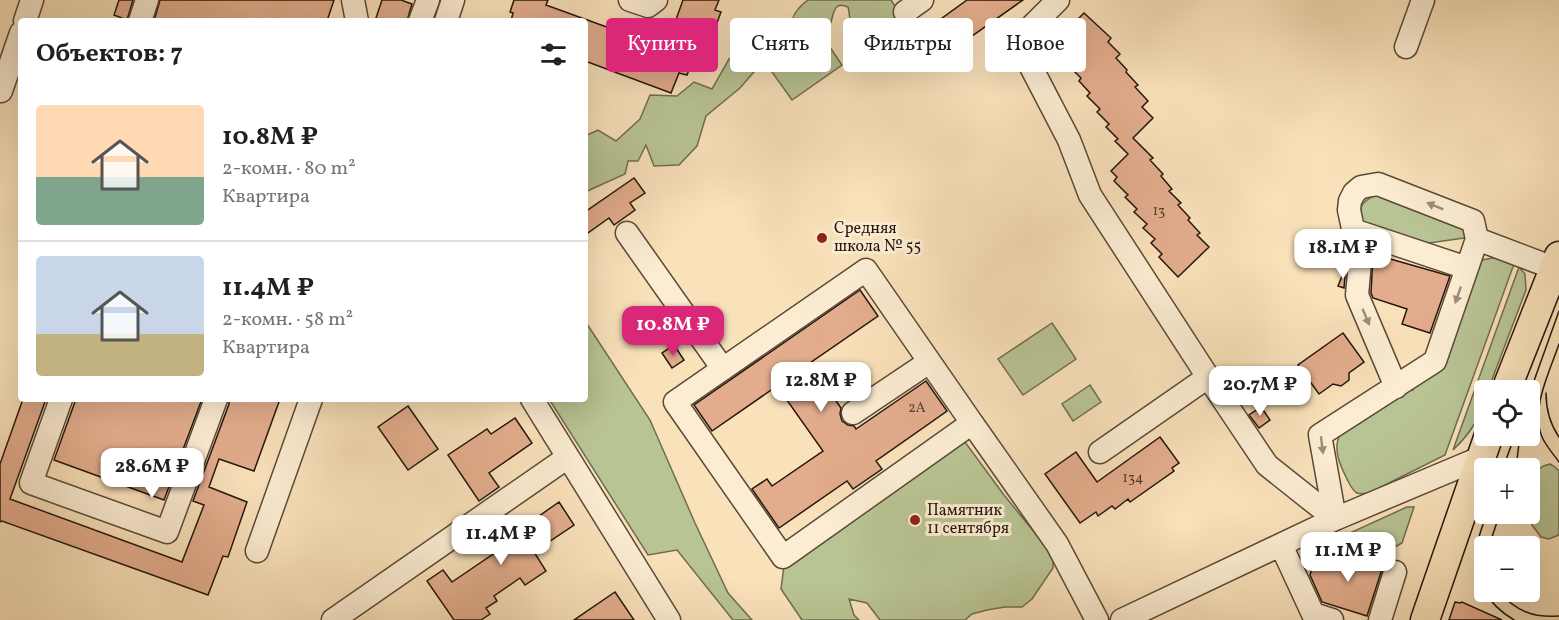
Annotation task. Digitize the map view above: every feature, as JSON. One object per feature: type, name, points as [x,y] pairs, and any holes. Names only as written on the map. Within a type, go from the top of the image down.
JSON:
[{"type":"main road","points":[[1510,380],[1558,264]]},
{"type":"main road","points":[[1425,620],[1484,446]]},
{"type":"street","points":[[26,18],[32,0]]},
{"type":"street","points":[[141,18],[147,0]]},
{"type":"street","points":[[353,0],[356,18]]},
{"type":"street","points":[[421,18],[428,0]]},
{"type":"street","points":[[447,18],[453,0]]},
{"type":"street","points":[[630,0],[648,6],[656,0]]},
{"type":"street","points":[[1058,0],[1023,35],[1020,43],[1069,140],[1090,195],[1267,465],[1335,519]]},
{"type":"street","points":[[1406,47],[1423,0]]},
{"type":"street","points":[[1,91],[18,42]]},
{"type":"street","points":[[1335,519],[1320,435],[1396,387],[1436,361],[1477,239],[1473,221],[1378,184],[1360,187],[1350,201],[1349,210],[1360,262],[1357,295],[1396,387]]},
{"type":"street","points":[[1353,230],[1467,268]]},
{"type":"street","points":[[627,233],[723,369]]},
{"type":"street","points":[[1477,239],[1558,264]]},
{"type":"street","points":[[972,423],[783,557],[675,402],[866,270],[1057,544],[1097,620]]},
{"type":"street","points":[[853,413],[929,362]]},
{"type":"street","points":[[1100,453],[1208,377]]},
{"type":"street","points":[[60,402],[31,483],[167,532],[215,402]]},
{"type":"street","points":[[257,551],[310,402]]},
{"type":"street","points":[[534,402],[669,620]]},
{"type":"street","points":[[1122,620],[1484,446]]},
{"type":"street","points":[[333,620],[568,457]]},
{"type":"street","points":[[1281,545],[1312,614],[1332,620]]},
{"type":"street","points":[[1380,620],[1395,572]]},
{"type":"green space","points":[[808,0],[891,0],[901,18],[849,18],[848,7],[840,5],[835,8],[831,21],[831,18],[793,18]]},
{"type":"green space","points":[[831,49],[842,65],[792,100],[772,72],[831,72]]},
{"type":"green space","points":[[730,58],[730,72],[754,72],[740,88],[706,116],[697,146],[679,165],[654,166],[646,145],[638,161],[628,161],[625,174],[588,191],[588,135],[598,130],[616,141],[640,119],[650,95],[677,96],[694,82],[712,89]]},
{"type":"green space","points":[[1378,194],[1462,223],[1467,236],[1429,243],[1365,223],[1361,220],[1361,207],[1369,198]]},
{"type":"green space","points":[[1499,258],[1514,264],[1445,455],[1371,492],[1357,493],[1350,484],[1339,459],[1337,442],[1339,436],[1409,390],[1413,390],[1475,264]]},
{"type":"green space","points":[[1519,267],[1525,274],[1526,290],[1492,380],[1478,380]]},
{"type":"green space","points":[[1052,323],[1076,359],[1023,395],[998,359]]},
{"type":"green space","points":[[588,326],[650,420],[728,593],[752,620],[733,620],[677,550],[648,555],[551,402],[588,402]]},
{"type":"green space","points":[[1090,385],[1101,402],[1073,421],[1062,404]]},
{"type":"green space","points":[[1474,392],[1474,423],[1465,438],[1453,450]]},
{"type":"green space","points":[[951,442],[965,442],[1053,555],[1053,568],[1032,599],[1022,607],[987,610],[972,614],[965,620],[880,620],[867,603],[849,599],[854,615],[859,620],[802,620],[781,589],[785,558]]},
{"type":"green space","points":[[1550,464],[1559,471],[1559,535],[1549,539],[1541,537],[1532,524],[1540,524],[1540,468]]},
{"type":"green space","points":[[1407,507],[1414,507],[1402,543],[1397,546],[1352,532]]},
{"type":"building","points":[[119,0],[133,0],[128,18],[114,15]]},
{"type":"building","points":[[160,0],[334,0],[328,18],[155,18]]},
{"type":"building","points":[[382,0],[401,0],[412,4],[408,18],[376,18]]},
{"type":"building","points":[[514,0],[548,0],[546,5],[582,18],[512,18],[513,13],[510,12]]},
{"type":"building","points":[[683,0],[719,0],[715,10],[721,12],[718,20],[718,18],[677,18]]},
{"type":"building","points":[[967,0],[1023,0],[998,18],[985,18],[985,27],[973,35],[973,18],[942,18]]},
{"type":"building","points":[[1084,13],[1111,38],[1108,42],[1120,54],[1116,58],[1138,85],[1135,87],[1148,101],[1142,107],[1153,118],[1133,138],[1153,158],[1150,160],[1163,174],[1161,176],[1172,189],[1169,191],[1181,203],[1178,205],[1200,233],[1197,235],[1209,247],[1178,277],[1159,257],[1162,254],[1151,243],[1155,239],[1143,228],[1147,224],[1134,212],[1137,209],[1125,197],[1128,195],[1114,181],[1117,177],[1111,171],[1128,154],[1115,141],[1118,139],[1106,127],[1109,124],[1097,112],[1100,109],[1087,96],[1090,93],[1079,81],[1081,78],[1075,72],[1086,72],[1086,18],[1079,18]]},
{"type":"building","points":[[588,20],[606,27],[606,69],[588,62]]},
{"type":"building","points":[[615,72],[688,72],[687,75],[679,73],[671,93]]},
{"type":"building","points":[[634,178],[645,193],[630,203],[635,210],[614,225],[609,218],[588,233],[588,210]]},
{"type":"building","points":[[1373,254],[1450,276],[1430,333],[1402,324],[1407,309],[1373,298],[1371,293]]},
{"type":"building","points":[[1346,266],[1344,288],[1338,286]]},
{"type":"building","points":[[860,290],[878,316],[810,363],[841,408],[842,421],[856,429],[926,381],[947,411],[876,461],[882,469],[853,489],[847,481],[779,528],[752,489],[767,479],[772,486],[823,451],[777,386],[712,431],[694,405]]},
{"type":"building","points":[[1343,333],[1364,362],[1349,373],[1349,380],[1341,386],[1333,384],[1319,394],[1298,365]]},
{"type":"building","points":[[674,345],[684,360],[672,368],[662,353]]},
{"type":"building","points":[[22,402],[45,402],[10,499],[182,562],[204,505],[193,501],[229,402],[279,402],[254,471],[219,459],[209,487],[247,502],[228,557],[223,556],[208,595],[0,522],[0,464]]},
{"type":"building","points":[[75,402],[201,402],[164,500],[54,460]]},
{"type":"building","points":[[408,406],[438,449],[408,470],[378,427]]},
{"type":"building","points":[[1261,407],[1270,420],[1259,428],[1249,415]]},
{"type":"building","points":[[515,418],[532,443],[489,473],[499,487],[479,501],[448,455],[487,429],[491,434]]},
{"type":"building","points":[[1160,437],[1179,463],[1172,468],[1174,471],[1130,502],[1128,499],[1115,509],[1112,506],[1098,516],[1096,512],[1080,523],[1045,474],[1076,452],[1097,482]]},
{"type":"building","points":[[559,502],[574,525],[534,552],[546,571],[525,585],[520,578],[494,596],[497,601],[486,608],[490,614],[481,620],[454,620],[427,581],[443,570],[452,582],[496,552],[488,541],[514,523],[519,530]]},
{"type":"building","points":[[1335,551],[1383,566],[1367,616],[1322,602],[1310,575],[1313,565],[1329,570]]},
{"type":"building","points":[[615,592],[634,620],[574,620]]},
{"type":"building","points":[[1455,602],[1462,602],[1502,620],[1449,620]]},
{"type":"tram line","points":[[1534,380],[1559,311]]},
{"type":"tram line","points":[[1559,344],[1542,391],[1538,416],[1543,439],[1559,462]]},
{"type":"tram line","points":[[1546,393],[1549,416],[1559,437]]},
{"type":"tram line","points":[[1507,458],[1511,446]]},
{"type":"tram line","points":[[1517,458],[1519,446]]},
{"type":"tram line","points":[[1483,524],[1475,560],[1479,581],[1497,607],[1514,620]]},
{"type":"tram line","points":[[1492,536],[1496,524]]},
{"type":"tram line","points":[[1509,602],[1525,612],[1541,616],[1559,616]]},
{"type":"place","name":"Средняя школа № 55","points":[[822,238]]},
{"type":"place","name":"Памятник 11 сентября","points":[[915,520]]}]
